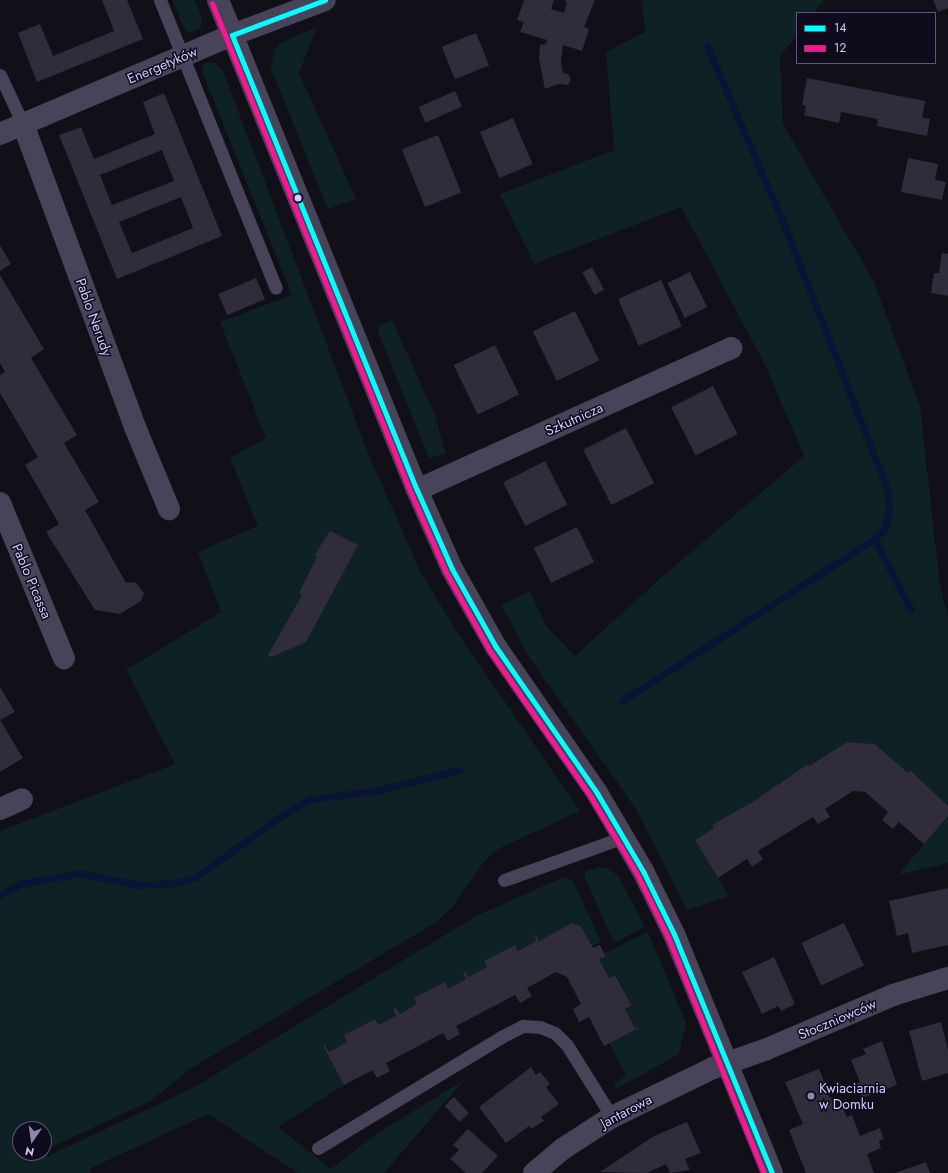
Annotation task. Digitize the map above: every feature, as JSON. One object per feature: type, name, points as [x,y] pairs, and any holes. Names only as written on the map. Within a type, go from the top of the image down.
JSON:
[{"type":"street","points":[[218,0],[417,490],[452,569],[496,647],[597,793],[624,837],[674,934],[772,1173]]},
{"type":"street","name":"Energetyków","points":[[0,134],[232,35],[325,0]]},
{"type":"street","name":"Pablo Nerudy","points":[[22,124],[135,427],[169,509]]},
{"type":"street","name":"Szkutnicza","points":[[417,490],[731,348]]},
{"type":"street","name":"Pablo Picassa","points":[[0,503],[64,658]]},
{"type":"street","points":[[0,809],[22,799]]},
{"type":"street","name":"Stoczniowców","points":[[727,1063],[767,1049],[893,995],[948,978]]},
{"type":"street","name":"Jantarowa","points":[[534,1173],[564,1148],[612,1117],[727,1063]]},
{"type":"lane","points":[[160,0],[276,288]]},
{"type":"lane","points":[[0,75],[22,124]]},
{"type":"lane","points":[[504,880],[624,837]]},
{"type":"lane","points":[[318,1148],[501,1037],[523,1026],[540,1027],[555,1033],[567,1045],[612,1117]]},
{"type":"green space","points":[[172,0],[195,0],[202,17],[201,27],[189,33],[185,30]]},
{"type":"green space","points":[[642,0],[824,0],[815,12],[796,12],[796,36],[780,56],[783,124],[874,282],[920,406],[940,586],[948,617],[948,806],[910,770],[908,773],[875,744],[847,742],[827,755],[825,752],[826,755],[778,783],[779,785],[761,796],[759,795],[761,797],[712,825],[714,828],[695,840],[729,896],[687,910],[636,809],[529,657],[501,605],[530,591],[546,626],[575,656],[664,575],[804,456],[765,365],[681,207],[534,264],[500,194],[614,150],[606,52],[645,32]]},
{"type":"green space","points":[[317,27],[299,73],[356,199],[328,209],[271,69],[274,50],[282,42]]},
{"type":"green space","points":[[205,62],[215,63],[223,71],[368,453],[420,571],[457,632],[580,811],[498,849],[483,863],[451,909],[433,924],[190,1069],[152,1100],[52,1147],[52,1121],[12,1121],[12,1161],[52,1161],[52,1154],[193,1088],[476,916],[564,877],[573,881],[601,942],[592,946],[581,926],[572,923],[539,941],[536,935],[534,937],[536,941],[518,951],[515,945],[484,961],[487,967],[468,977],[465,972],[463,973],[466,979],[448,989],[445,982],[414,998],[417,1004],[400,1014],[396,1008],[393,1009],[396,1016],[378,1025],[375,1019],[344,1035],[347,1042],[329,1052],[325,1045],[323,1046],[344,1085],[278,1127],[331,1169],[376,1134],[464,1080],[384,1173],[298,1173],[208,1114],[91,1168],[90,1173],[0,1173],[0,831],[175,764],[126,670],[221,612],[198,552],[258,526],[230,458],[266,438],[220,322],[292,295],[201,69]]},
{"type":"green space","points":[[392,320],[435,415],[446,454],[429,458],[378,332],[379,326]]},
{"type":"green space","points":[[948,816],[948,863],[898,875],[924,844]]},
{"type":"green space","points":[[601,867],[610,869],[619,877],[645,927],[614,943],[584,875],[586,871]]},
{"type":"green space","points":[[648,932],[686,1023],[679,1054],[616,1089],[614,1084],[626,1075],[609,1043],[641,1027],[635,1028],[625,1009],[632,1006],[616,975],[609,978],[599,959],[606,957],[604,953]]},
{"type":"building","points":[[102,0],[127,0],[143,39],[37,82],[18,33],[40,24],[53,56],[114,31]]},
{"type":"building","points":[[524,0],[554,0],[551,9],[564,13],[567,3],[565,0],[595,0],[584,27],[589,29],[582,51],[563,45],[561,62],[563,73],[568,74],[571,79],[568,85],[558,84],[545,89],[539,59],[540,45],[546,44],[547,40],[520,32],[524,22],[517,20]]},
{"type":"building","points":[[933,0],[948,0],[948,8],[938,12]]},
{"type":"building","points":[[476,33],[489,65],[455,79],[442,47]]},
{"type":"building","points":[[807,78],[925,101],[922,118],[930,119],[927,136],[877,126],[878,119],[841,112],[839,123],[804,115],[806,106],[802,105]]},
{"type":"building","points":[[455,91],[462,107],[425,123],[418,107]]},
{"type":"building","points":[[164,93],[222,236],[117,279],[59,135],[81,127],[94,159],[155,134],[143,102]],"holes":[[[162,150],[174,181],[112,205],[100,175]],[[181,197],[193,228],[132,253],[119,222]]]},
{"type":"building","points":[[513,118],[533,164],[499,178],[480,132]]},
{"type":"building","points":[[438,135],[461,192],[425,207],[402,150]]},
{"type":"building","points":[[908,158],[938,164],[935,180],[946,182],[942,200],[901,192]]},
{"type":"building","points":[[0,245],[11,264],[0,271]]},
{"type":"building","points":[[942,253],[948,254],[948,296],[931,293],[934,273],[939,273]]},
{"type":"building","points":[[592,267],[604,290],[594,295],[582,272]]},
{"type":"building","points":[[690,272],[707,307],[685,318],[668,283]]},
{"type":"building","points":[[0,275],[44,349],[31,358],[77,435],[64,443],[99,502],[85,510],[126,583],[135,582],[144,593],[141,601],[120,614],[95,610],[46,532],[59,524],[25,465],[38,457],[0,393],[0,375],[5,372],[0,363]]},
{"type":"building","points":[[256,278],[265,299],[227,315],[218,294]]},
{"type":"building","points":[[661,280],[682,327],[639,346],[618,299]]},
{"type":"building","points":[[575,311],[599,360],[557,381],[533,332]]},
{"type":"building","points":[[495,345],[519,394],[478,415],[454,365]]},
{"type":"building","points":[[713,386],[738,434],[696,455],[671,407]]},
{"type":"building","points":[[626,428],[654,483],[611,505],[583,450]]},
{"type":"building","points":[[545,461],[567,505],[525,526],[503,482]]},
{"type":"building","points":[[577,527],[594,562],[551,583],[534,548]]},
{"type":"building","points":[[330,531],[358,545],[306,642],[271,657],[268,655],[302,595],[299,593],[317,557],[314,556]]},
{"type":"building","points":[[0,687],[15,712],[0,720]]},
{"type":"building","points":[[0,720],[23,758],[0,772]]},
{"type":"building","points":[[847,742],[875,744],[908,773],[910,770],[948,806],[948,816],[924,844],[899,822],[893,829],[882,820],[888,812],[865,792],[853,791],[825,809],[830,817],[818,824],[813,817],[758,851],[763,859],[752,867],[747,859],[718,878],[695,840],[714,828],[712,825],[761,797],[759,795],[761,796],[808,764],[809,766]]},
{"type":"building","points":[[948,888],[948,945],[912,953],[908,933],[897,936],[889,901]]},
{"type":"building","points":[[572,923],[581,926],[593,948],[600,945],[606,957],[599,959],[609,978],[615,975],[632,1006],[625,1009],[635,1028],[641,1027],[604,1046],[589,1017],[579,1022],[573,1009],[581,1004],[567,977],[556,972],[527,988],[532,996],[520,1003],[515,995],[456,1026],[460,1034],[448,1041],[443,1033],[386,1063],[390,1071],[377,1078],[373,1070],[344,1085],[323,1046],[325,1045],[329,1052],[347,1042],[344,1035],[375,1019],[378,1025],[396,1016],[393,1009],[396,1008],[400,1014],[417,1004],[414,998],[445,982],[448,989],[466,979],[463,973],[465,972],[468,977],[487,967],[484,961],[515,945],[518,951],[536,941],[534,936],[536,935],[539,941]]},
{"type":"building","points":[[844,923],[864,966],[821,985],[801,943]]},
{"type":"building","points":[[774,957],[795,1004],[781,1011],[778,1006],[762,1014],[742,972]]},
{"type":"building","points":[[941,1022],[948,1050],[948,1073],[922,1081],[909,1031]]},
{"type":"building","points":[[882,1041],[897,1085],[862,1098],[856,1084],[860,1082],[851,1060],[866,1054],[863,1049]]},
{"type":"building","points":[[531,1067],[536,1075],[540,1072],[550,1084],[546,1087],[559,1104],[541,1117],[544,1121],[531,1129],[529,1126],[506,1143],[479,1107]]},
{"type":"building","points":[[819,1069],[836,1111],[843,1108],[847,1117],[852,1115],[860,1136],[880,1128],[884,1139],[879,1141],[881,1148],[867,1154],[874,1173],[806,1173],[789,1130],[803,1124],[785,1082]]},
{"type":"building","points":[[454,1097],[469,1113],[459,1122],[444,1106]]},
{"type":"building","points":[[687,1122],[701,1153],[685,1159],[690,1170],[670,1173],[666,1164],[647,1173],[600,1172],[654,1136]]},
{"type":"building","points":[[468,1129],[498,1156],[482,1173],[466,1173],[450,1159],[459,1150],[453,1145]]},
{"type":"building","points":[[926,1162],[930,1173],[895,1173]]},
{"type":"waterway","points":[[622,701],[874,539],[884,530],[889,511],[888,491],[788,234],[707,46]]},
{"type":"waterway","points":[[874,539],[911,610]]},
{"type":"waterway","points":[[0,895],[21,884],[79,873],[138,885],[176,883],[196,877],[281,816],[311,799],[375,791],[459,770]]},
{"type":"transit line","name":"14","points":[[325,0],[232,35],[417,490],[452,569],[496,647],[597,793],[643,871],[674,934],[772,1173]]},
{"type":"transit line","name":"12","points":[[212,3],[411,493],[446,572],[490,651],[591,797],[637,874],[668,937],[764,1173]]},
{"type":"place","name":"Kwiaciarnia w Domku","points":[[811,1096]]}]
